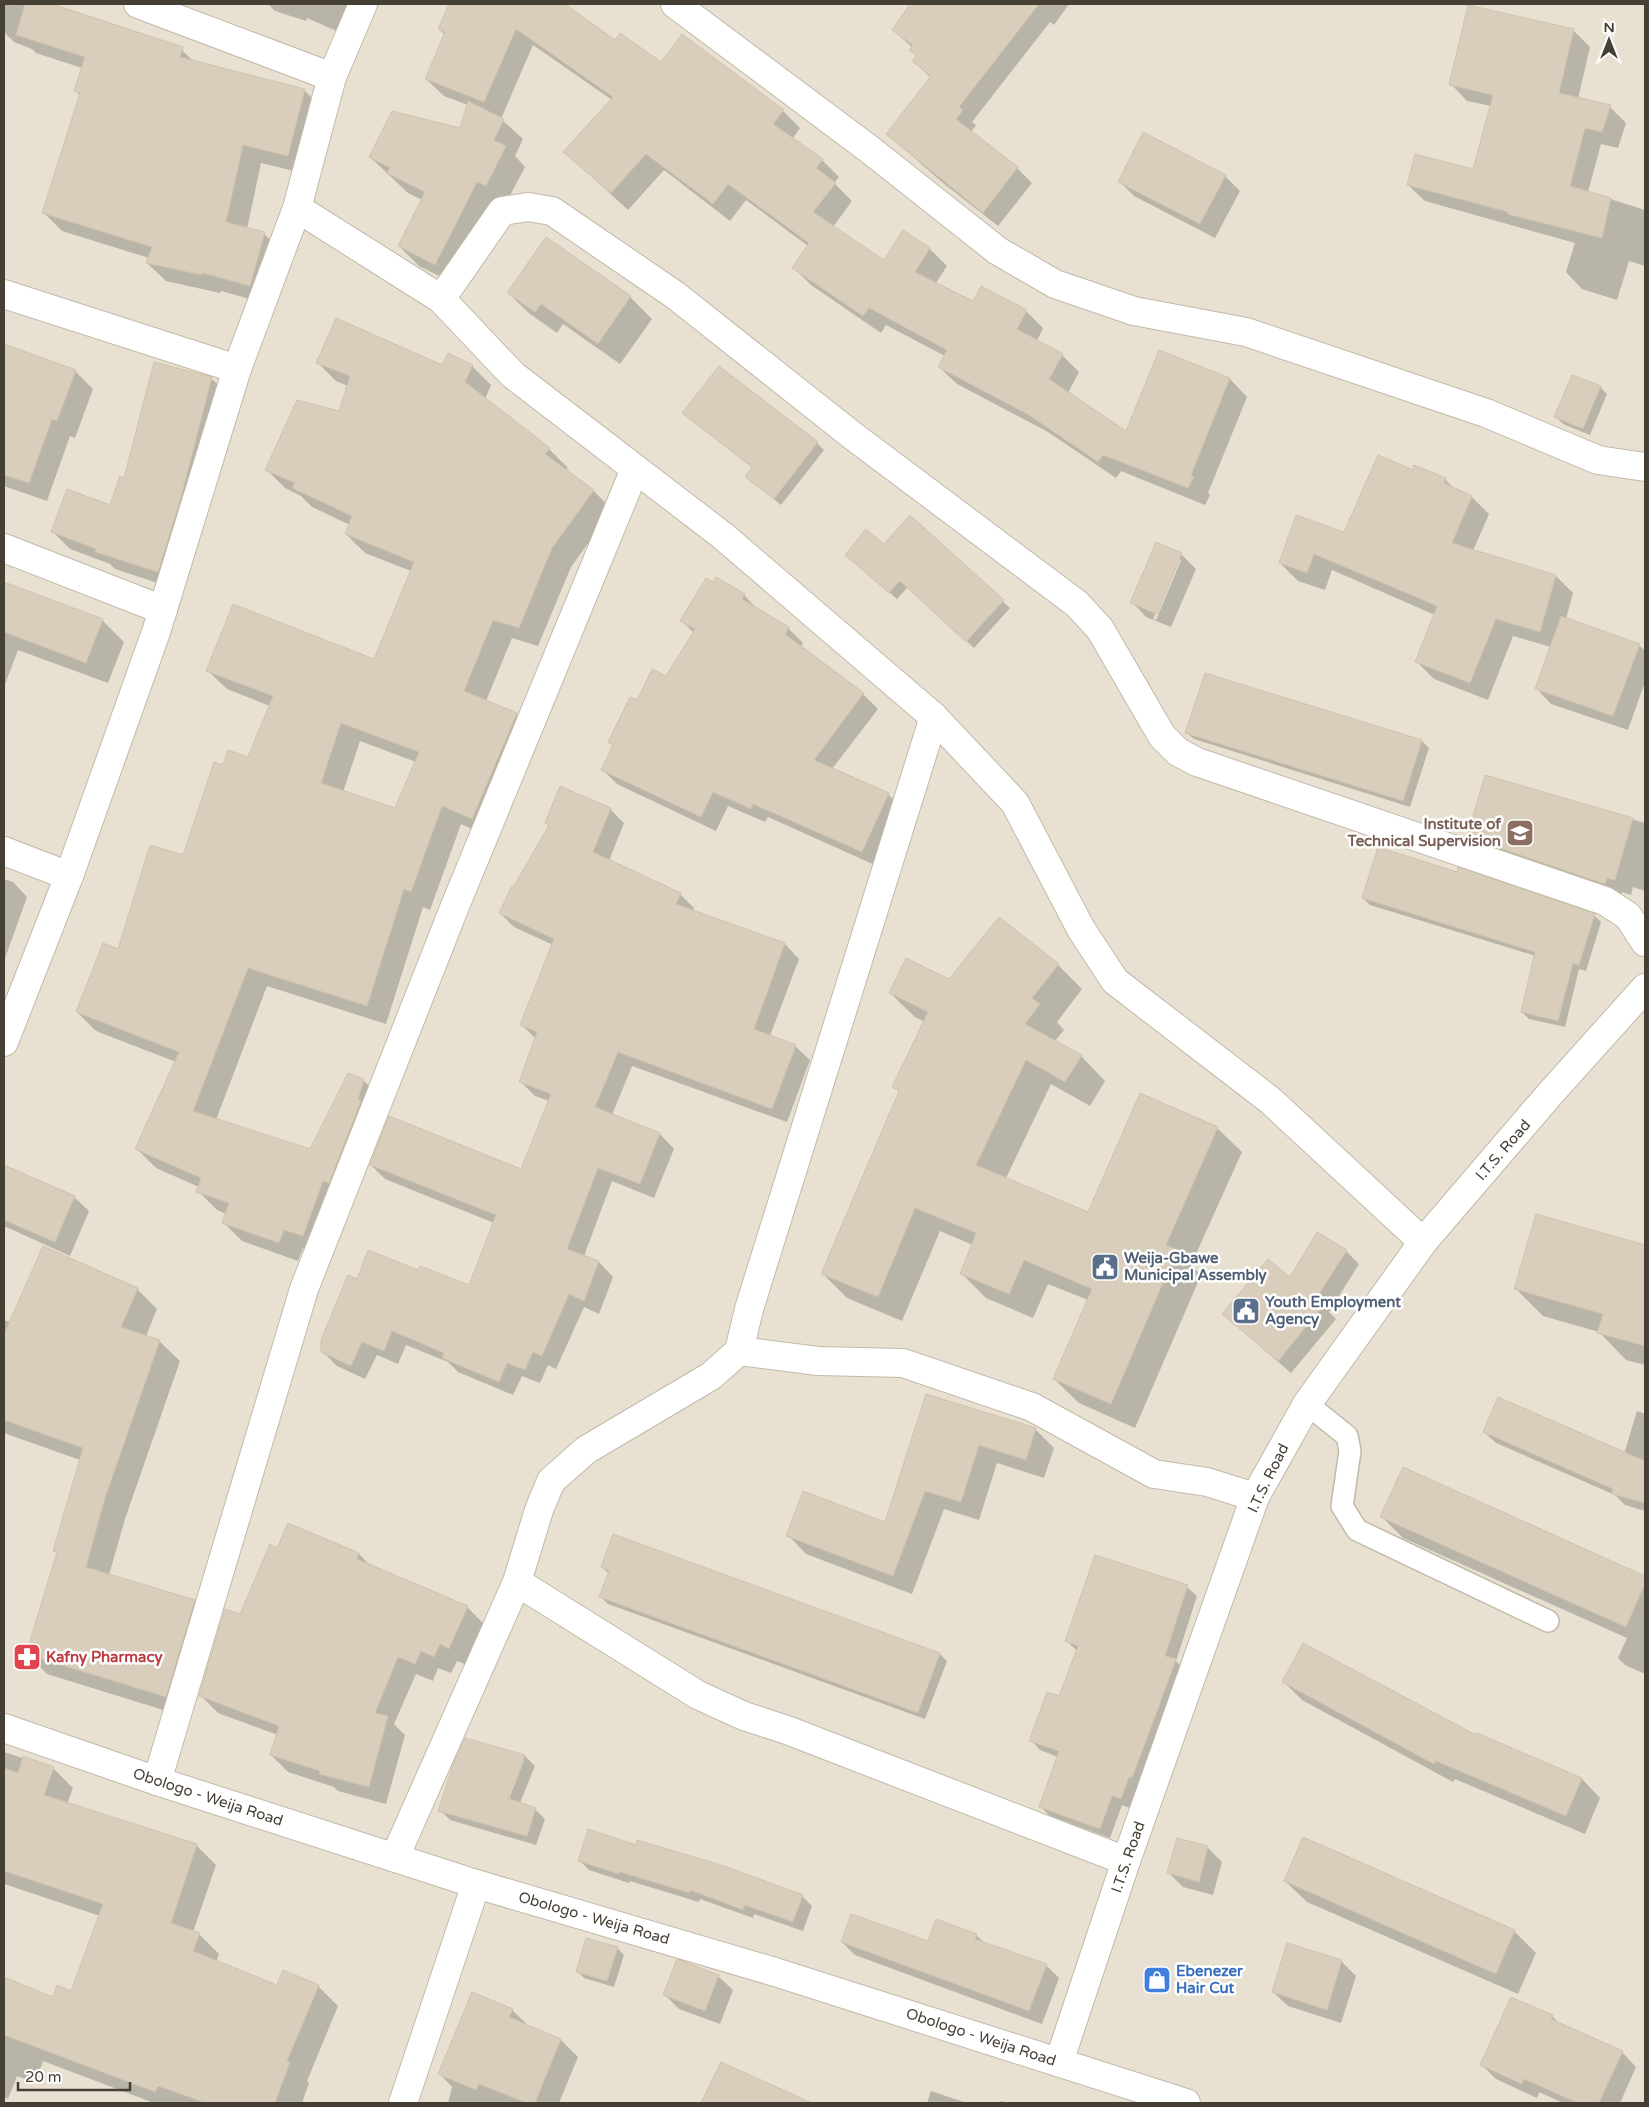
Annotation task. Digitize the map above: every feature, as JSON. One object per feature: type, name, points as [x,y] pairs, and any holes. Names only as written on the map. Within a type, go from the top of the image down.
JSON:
[{"type":"street","points":[[138,4],[332,77]]},
{"type":"street","points":[[4,1042],[69,876],[163,610],[237,369],[297,208],[332,77],[363,4]]},
{"type":"street","points":[[676,4],[869,149],[998,251],[1055,284],[1134,311],[1246,332],[1332,363],[1486,413],[1598,460],[1645,468]]},
{"type":"street","points":[[441,300],[502,211],[528,207],[552,211],[675,295],[853,436],[1077,604],[1100,629],[1162,736],[1178,752],[1197,762],[1605,901],[1628,916],[1645,942]]},
{"type":"street","points":[[297,208],[441,300],[513,375],[723,536],[934,717],[1015,803],[1081,928],[1114,981],[1271,1101],[1423,1242]]},
{"type":"street","points":[[4,294],[237,369]]},
{"type":"street","points":[[157,1781],[304,1289],[455,906],[635,469]]},
{"type":"street","points":[[4,548],[163,610]]},
{"type":"street","points":[[395,1857],[517,1582],[539,1510],[552,1481],[586,1450],[711,1376],[739,1351],[749,1308],[934,717]]},
{"type":"street","points":[[4,851],[69,876]]},
{"type":"street","name":"I.T.S. Road","points":[[1058,2062],[1126,1861],[1255,1497],[1307,1404],[1423,1242],[1549,1095],[1645,988]]},
{"type":"street","points":[[739,1351],[818,1361],[903,1363],[1032,1407],[1154,1474],[1207,1482],[1255,1497]]},
{"type":"street","points":[[517,1582],[698,1695],[744,1716],[796,1734],[1126,1861]]},
{"type":"street","name":"Obologo - Weija Road","points":[[4,1728],[157,1781],[476,1884],[775,1972],[1186,2103]]},
{"type":"street","points":[[403,2103],[476,1884]]},
{"type":"lane","points":[[1307,1404],[1347,1436],[1350,1451],[1342,1506],[1356,1530],[1548,1621]]},
{"type":"shaded area","points":[[4,4],[1645,4],[1645,2103],[4,2103]]},
{"type":"building","points":[[25,4],[52,4],[183,47],[180,57],[305,89],[288,156],[243,145],[226,222],[265,232],[250,286],[203,273],[202,275],[146,263],[152,247],[42,213],[80,93],[74,91],[85,57],[16,35]]},
{"type":"building","points":[[449,4],[565,4],[615,40],[620,33],[661,62],[682,34],[784,110],[773,124],[823,159],[816,168],[836,183],[813,212],[884,260],[903,230],[930,248],[915,272],[973,301],[981,286],[1027,310],[1017,329],[1063,354],[1049,379],[1126,431],[1159,350],[1230,378],[1191,475],[1194,477],[1188,488],[1103,455],[1098,462],[1029,415],[938,367],[947,350],[869,308],[863,316],[792,268],[809,243],[728,184],[713,204],[646,154],[611,193],[563,152],[613,97],[516,29],[484,102],[425,79],[445,32],[438,29]]},
{"type":"building","points":[[910,4],[1039,4],[959,107],[963,110],[956,119],[1018,167],[983,213],[886,134],[931,76],[912,61],[916,56],[909,50],[913,45],[892,30]]},
{"type":"building","points":[[1468,5],[1574,29],[1559,93],[1611,105],[1602,132],[1585,128],[1570,186],[1611,198],[1602,238],[1507,214],[1508,212],[1407,185],[1415,154],[1473,169],[1493,95],[1449,85]]},
{"type":"building","points":[[468,101],[504,119],[494,140],[506,146],[486,186],[477,182],[435,265],[398,246],[425,192],[387,173],[390,168],[369,157],[392,111],[460,128]]},
{"type":"building","points":[[1143,132],[1226,175],[1200,224],[1118,182]]},
{"type":"building","points":[[546,237],[631,296],[598,344],[541,304],[535,312],[507,293]]},
{"type":"building","points":[[336,318],[442,365],[448,353],[473,365],[465,382],[550,448],[545,454],[594,490],[552,548],[519,628],[493,620],[464,691],[517,713],[472,819],[442,806],[411,892],[404,889],[367,1006],[248,968],[193,1111],[310,1149],[348,1073],[364,1079],[358,1100],[361,1101],[329,1183],[323,1181],[303,1236],[284,1230],[279,1243],[222,1223],[229,1203],[196,1192],[201,1178],[135,1149],[179,1052],[76,1012],[103,943],[118,949],[150,845],[183,855],[214,762],[223,765],[228,750],[248,757],[273,696],[206,671],[233,604],[374,659],[414,562],[345,534],[352,516],[292,488],[295,483],[265,470],[297,400],[339,411],[350,376],[316,363]],"holes":[[[341,723],[419,752],[395,808],[321,783]]]},
{"type":"building","points":[[4,344],[76,370],[57,421],[52,419],[29,483],[4,475]]},
{"type":"building","points":[[154,362],[212,377],[181,497],[158,572],[95,552],[96,549],[51,532],[67,489],[110,505],[120,476],[124,478]]},
{"type":"building","points":[[719,366],[818,442],[774,499],[745,477],[752,467],[682,413]]},
{"type":"building","points":[[1572,375],[1601,386],[1583,429],[1554,417]]},
{"type":"building","points":[[1378,455],[1413,470],[1414,465],[1446,478],[1444,483],[1472,496],[1452,543],[1556,575],[1540,632],[1496,619],[1470,683],[1415,662],[1437,606],[1314,554],[1307,573],[1279,563],[1296,515],[1344,532]]},
{"type":"building","points":[[910,515],[1004,600],[966,642],[900,581],[889,593],[845,555],[866,529],[884,544]]},
{"type":"building","points":[[1156,542],[1182,553],[1157,614],[1130,603]]},
{"type":"building","points":[[716,577],[745,594],[742,599],[789,627],[785,634],[864,693],[814,760],[889,793],[862,852],[753,804],[751,809],[713,792],[701,817],[601,770],[613,745],[608,742],[630,697],[637,700],[652,669],[666,676],[695,629],[680,621],[706,578],[713,582]]},
{"type":"building","points":[[4,582],[103,619],[86,663],[4,632]]},
{"type":"building","points":[[1561,616],[1640,644],[1613,716],[1535,689]]},
{"type":"building","points":[[1205,673],[1422,740],[1403,801],[1185,733]]},
{"type":"building","points":[[1485,775],[1633,818],[1615,880],[1607,878],[1605,884],[1467,837]]},
{"type":"building","points":[[560,786],[611,808],[593,852],[681,893],[676,904],[785,943],[754,1029],[796,1045],[772,1109],[618,1052],[595,1107],[660,1133],[640,1184],[598,1168],[567,1249],[599,1261],[584,1301],[569,1294],[542,1356],[533,1352],[525,1370],[507,1363],[499,1382],[442,1358],[444,1353],[392,1331],[384,1351],[362,1342],[351,1366],[321,1352],[321,1340],[348,1275],[357,1279],[368,1250],[418,1270],[420,1266],[469,1285],[496,1215],[370,1165],[389,1116],[521,1169],[551,1094],[519,1082],[537,1032],[520,1025],[554,939],[499,913],[512,886],[514,886],[549,825],[545,823]]},
{"type":"building","points":[[1378,847],[1457,872],[1458,867],[1595,914],[1579,965],[1573,963],[1558,1021],[1521,1012],[1535,952],[1362,898]]},
{"type":"building","points":[[999,917],[1059,964],[1032,998],[1040,1004],[1025,1024],[1082,1055],[1065,1082],[1026,1060],[976,1165],[1088,1212],[1140,1093],[1218,1127],[1166,1245],[1177,1250],[1111,1404],[1053,1379],[1092,1289],[1024,1260],[1009,1294],[960,1274],[976,1233],[915,1208],[878,1297],[821,1274],[899,1091],[892,1087],[928,1012],[889,993],[906,958],[949,979]]},
{"type":"building","points":[[4,1165],[75,1196],[55,1242],[4,1220]]},
{"type":"building","points":[[1536,1214],[1645,1245],[1645,1346],[1597,1333],[1603,1314],[1514,1289]]},
{"type":"building","points":[[1317,1232],[1347,1250],[1316,1299],[1324,1305],[1278,1361],[1222,1314],[1268,1259],[1290,1277]]},
{"type":"building","points":[[43,1246],[138,1288],[121,1327],[160,1340],[105,1498],[86,1567],[195,1600],[166,1697],[26,1654],[57,1552],[53,1551],[83,1448],[4,1420],[4,1334]]},
{"type":"building","points":[[926,1394],[1036,1428],[1026,1460],[979,1445],[961,1502],[925,1491],[893,1576],[786,1536],[803,1491],[885,1522]]},
{"type":"building","points":[[1498,1397],[1645,1461],[1645,1503],[1612,1494],[1613,1489],[1483,1432]]},
{"type":"building","points":[[1403,1467],[1645,1576],[1645,1584],[1626,1627],[1380,1517]]},
{"type":"building","points":[[288,1523],[359,1553],[357,1559],[468,1606],[449,1649],[440,1644],[434,1657],[421,1651],[415,1664],[398,1657],[375,1713],[388,1716],[369,1787],[319,1774],[320,1771],[270,1755],[279,1726],[199,1696],[225,1609],[240,1614],[270,1544],[277,1548]]},
{"type":"building","points":[[613,1534],[940,1653],[918,1713],[599,1597],[609,1571],[601,1567]]},
{"type":"building","points":[[1095,1555],[1188,1585],[1165,1656],[1176,1659],[1158,1709],[1132,1778],[1129,1777],[1121,1799],[1112,1796],[1100,1829],[1039,1807],[1059,1751],[1029,1741],[1047,1692],[1059,1696],[1078,1646],[1065,1641]]},
{"type":"building","points":[[1303,1643],[1476,1735],[1477,1733],[1582,1778],[1566,1816],[1436,1761],[1434,1764],[1282,1682]]},
{"type":"building","points":[[465,1738],[525,1755],[508,1798],[536,1808],[527,1836],[438,1811],[453,1765]]},
{"type":"building","points":[[23,1756],[54,1767],[44,1795],[197,1844],[171,1923],[200,1933],[193,1951],[277,1985],[283,1970],[319,1985],[287,2061],[290,2062],[275,2103],[206,2103],[158,2086],[155,2092],[4,2035],[4,1977],[53,1997],[57,1985],[71,1991],[103,1904],[4,1871],[4,1768],[18,1773]]},
{"type":"building","points":[[588,1829],[636,1845],[637,1840],[724,1866],[803,1895],[793,1922],[745,1905],[743,1910],[690,1890],[690,1893],[578,1861]]},
{"type":"building","points":[[1303,1837],[1515,1930],[1496,1974],[1284,1881]]},
{"type":"building","points":[[1177,1838],[1208,1846],[1199,1882],[1167,1873]]},
{"type":"building","points":[[851,1914],[928,1941],[936,1919],[977,1934],[975,1939],[1047,1964],[1029,2011],[841,1942]]},
{"type":"building","points":[[586,1938],[618,1947],[607,1981],[576,1972]]},
{"type":"building","points":[[1287,1943],[1342,1960],[1327,2010],[1272,1992]]},
{"type":"building","points":[[677,1959],[719,1975],[705,2011],[663,1995]]},
{"type":"building","points":[[472,1992],[513,2009],[509,2017],[561,2039],[535,2103],[527,2103],[479,2084],[476,2090],[438,2074]]},
{"type":"building","points":[[1511,1997],[1553,2015],[1551,2019],[1623,2051],[1599,2103],[1578,2103],[1524,2079],[1522,2084],[1480,2065]]},
{"type":"building","points":[[721,2062],[812,2103],[701,2103]]},
{"type":"place","name":"Institute of Technical Supervision","points":[[1520,833]]},
{"type":"place","name":"Weija-Gbawe Municipal Assembly","points":[[1105,1267]]},
{"type":"place","name":"Youth Employment Agency","points":[[1246,1311]]},
{"type":"place","name":"Kafny Pharmacy","points":[[27,1657]]},
{"type":"place","name":"Ebenezer Hair Cut","points":[[1157,1980]]}]
